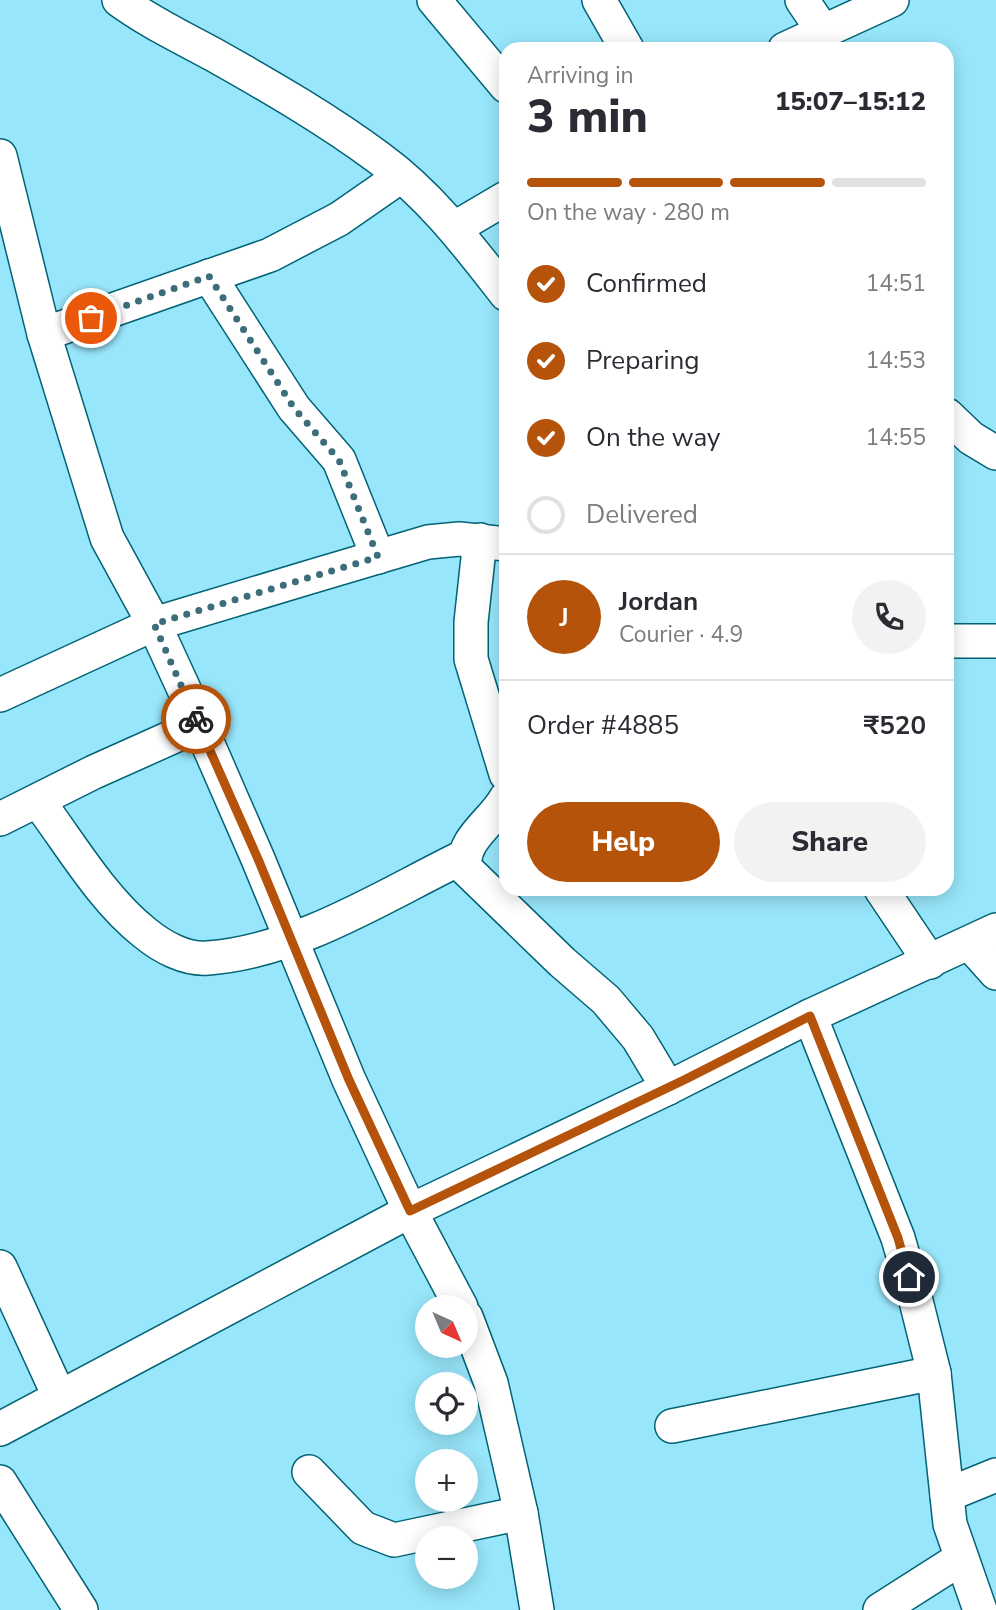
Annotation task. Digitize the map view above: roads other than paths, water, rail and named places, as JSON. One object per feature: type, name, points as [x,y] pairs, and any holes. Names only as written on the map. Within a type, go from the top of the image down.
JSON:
[{"type":"street","points":[[119,0],[141,16],[255,78],[379,158],[455,228],[499,285]]},
{"type":"street","points":[[433,0],[499,78]]},
{"type":"street","points":[[599,0],[623,42]]},
{"type":"street","points":[[802,0],[823,31]]},
{"type":"street","points":[[800,42],[891,0]]},
{"type":"street","points":[[0,156],[44,334],[107,538],[154,624],[349,1080],[410,1211],[455,1295]]},
{"type":"street","points":[[44,334],[300,241],[401,176]]},
{"type":"street","points":[[455,228],[499,202]]},
{"type":"street","points":[[209,276],[294,408],[339,460],[378,557]]},
{"type":"street","points":[[954,422],[971,438],[996,453]]},
{"type":"street","points":[[0,695],[154,624],[428,542],[493,542],[471,622],[471,659],[499,751]]},
{"type":"street","points":[[954,641],[996,642]]},
{"type":"street","points":[[0,819],[94,772],[199,725]]},
{"type":"street","points":[[38,801],[117,906],[145,933],[169,949],[207,958],[291,941],[463,857]]},
{"type":"street","points":[[499,811],[469,844],[463,857],[465,868],[476,882],[606,1000],[638,1038],[668,1088]]},
{"type":"street","points":[[886,896],[930,962]]},
{"type":"street","points":[[0,1429],[410,1211],[668,1088],[810,1016],[983,937],[996,973]]},
{"type":"street","points":[[810,1016],[898,1238],[934,1373],[950,1524],[980,1610]]},
{"type":"street","points":[[0,1267],[59,1396]]},
{"type":"street","points":[[478,1349],[491,1383],[521,1513],[537,1610]]},
{"type":"street","points":[[672,1426],[934,1373]]},
{"type":"street","points":[[309,1472],[363,1528],[394,1540],[521,1513]]},
{"type":"street","points":[[947,1495],[996,1475]]},
{"type":"street","points":[[0,1482],[81,1610]]},
{"type":"street","points":[[880,1610],[960,1559]]}]
